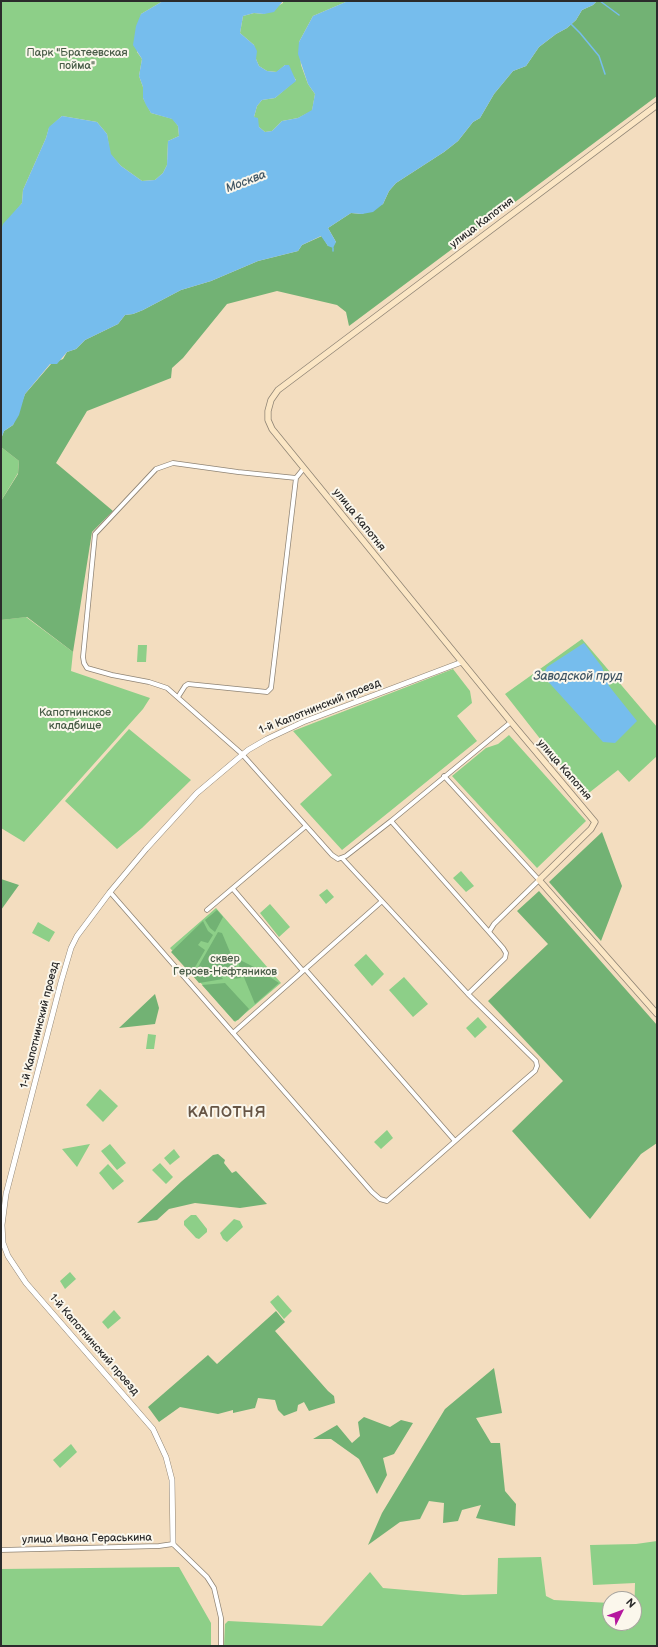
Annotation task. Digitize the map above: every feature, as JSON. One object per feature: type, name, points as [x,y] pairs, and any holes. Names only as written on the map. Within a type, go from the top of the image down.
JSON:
[{"type":"main road","name":"улица Капотня","points":[[539,880],[591,829],[595,822],[510,722],[272,429],[268,420],[268,405],[274,395],[457,254],[657,105]]},
{"type":"main road","points":[[539,880],[657,1014]]},
{"type":"street","points":[[296,478],[173,463],[164,465],[156,470],[95,534],[83,657],[87,668],[112,675],[149,682],[167,688],[242,754],[332,855],[338,859],[342,858],[391,821],[510,722]]},
{"type":"street","points":[[178,697],[188,684],[268,692],[271,688],[296,478],[304,468]]},
{"type":"street","name":"1-й Капотнинский проезд","points":[[173,1544],[172,1480],[166,1457],[153,1429],[26,1283],[8,1256],[3,1243],[2,1225],[6,1194],[64,971],[74,942],[110,892],[146,849],[197,793],[242,754],[262,742],[303,722],[462,662]]},
{"type":"street","points":[[444,776],[539,880],[494,924],[489,932]]},
{"type":"street","points":[[391,821],[506,953],[505,958],[468,994]]},
{"type":"street","points":[[207,910],[306,826]]},
{"type":"street","points":[[110,892],[372,1192],[380,1199],[387,1201],[535,1071],[538,1066],[536,1061],[468,994],[381,902],[342,858]]},
{"type":"street","points":[[233,889],[455,1141]]},
{"type":"street","points":[[233,1033],[381,902]]},
{"type":"street","points":[[173,1544],[207,1577],[214,1588],[221,1618],[221,1646]]},
{"type":"street","name":"улица Ивана Гераськина","points":[[1,1550],[146,1547],[173,1544]]},
{"type":"green space","name":"Парк \"Братеевская пойма\"","points":[[1,1],[163,1],[141,14],[137,52],[142,59],[139,76],[143,87],[143,98],[151,113],[173,119],[178,126],[179,136],[168,141],[167,165],[163,173],[155,180],[142,181],[121,166],[110,154],[107,134],[97,122],[62,116],[49,128],[23,190],[22,203],[1,230]]},
{"type":"green space","points":[[283,1],[348,1],[313,16],[299,42],[301,65],[308,84],[315,94],[312,111],[298,118],[282,121],[272,131],[265,132],[259,127],[254,117],[257,106],[262,100],[275,98],[296,80],[285,65],[277,72],[267,71],[259,66],[256,59],[254,45],[240,33],[243,16],[254,13],[264,14],[283,3]]},
{"type":"green space","points":[[597,1],[657,1],[657,96],[349,326],[346,312],[337,305],[277,291],[227,304],[183,358],[172,368],[171,378],[87,411],[56,463],[113,511],[92,532],[73,652],[27,617],[1,620],[1,501],[18,474],[19,461],[1,447],[1,439],[4,431],[13,425],[25,394],[51,364],[63,359],[67,352],[76,349],[85,340],[118,324],[125,315],[143,310],[181,290],[211,281],[258,261],[298,251],[302,245],[322,236],[328,246],[336,242],[328,228],[351,213],[362,214],[383,204],[389,191],[396,183],[444,152],[458,141],[473,122],[480,118],[494,94],[513,71],[526,66],[539,47],[556,34],[567,28],[576,20],[582,10],[593,5]]},
{"type":"green space","points":[[1,447],[19,461],[18,473],[1,501]]},
{"type":"green space","name":"Капотнинское кладбище","points":[[26,617],[73,652],[71,671],[150,698],[143,709],[24,842],[1,828],[1,620]]},
{"type":"green space","points":[[582,639],[657,727],[657,756],[629,782],[618,770],[585,796],[505,694]]},
{"type":"green space","points":[[138,645],[147,645],[146,662],[137,662]]},
{"type":"green space","points":[[453,669],[470,691],[472,703],[457,716],[477,741],[342,850],[300,804],[332,775],[293,731]]},
{"type":"green space","points":[[129,729],[191,780],[142,828],[117,849],[65,801]]},
{"type":"green space","points":[[509,735],[586,821],[537,868],[452,776],[486,748],[498,744]]},
{"type":"green space","points":[[602,832],[622,886],[601,941],[549,882]]},
{"type":"green space","points":[[461,871],[474,886],[466,892],[453,878]]},
{"type":"green space","points":[[1,879],[19,885],[1,910]]},
{"type":"green space","points":[[327,889],[334,897],[326,904],[319,895]]},
{"type":"green space","points":[[539,891],[657,1025],[657,1143],[641,1154],[590,1219],[512,1131],[563,1081],[488,1001],[548,944],[517,911]]},
{"type":"green space","points":[[270,904],[290,927],[279,937],[260,913]]},
{"type":"green space","name":"сквер Героев-Нефтяников","points":[[216,908],[281,983],[235,1022],[170,948]]},
{"type":"green space","points":[[217,910],[223,917],[215,932],[210,928],[205,920]]},
{"type":"green space","points":[[203,921],[208,931],[213,935],[208,943],[201,941],[198,945],[205,950],[191,974],[171,952]]},
{"type":"green space","points":[[38,922],[55,932],[49,942],[32,933]]},
{"type":"green space","points":[[218,932],[222,933],[241,978],[232,979],[220,965],[215,970],[223,979],[199,983],[193,976]]},
{"type":"green space","points":[[366,954],[384,974],[372,986],[354,965]]},
{"type":"green space","points":[[236,958],[256,968],[279,983],[255,1004]]},
{"type":"green space","points":[[404,977],[428,1004],[413,1017],[389,990]]},
{"type":"green space","points":[[225,983],[249,1009],[238,1020],[234,1021],[202,985]]},
{"type":"green space","points":[[155,994],[159,1008],[155,1024],[119,1028]]},
{"type":"green space","points":[[478,1017],[487,1027],[475,1038],[466,1028]]},
{"type":"green space","points":[[148,1034],[156,1035],[154,1049],[146,1049]]},
{"type":"green space","points":[[100,1089],[118,1106],[103,1122],[86,1105]]},
{"type":"green space","points":[[387,1130],[393,1138],[381,1149],[374,1142]]},
{"type":"green space","points":[[90,1144],[77,1167],[62,1149]]},
{"type":"green space","points":[[110,1144],[126,1163],[117,1170],[101,1151]]},
{"type":"green space","points":[[174,1149],[180,1157],[170,1165],[164,1158]]},
{"type":"green space","points":[[218,1154],[225,1160],[224,1163],[232,1173],[236,1171],[267,1204],[240,1208],[195,1203],[169,1209],[157,1220],[137,1223],[182,1181],[213,1155]]},
{"type":"green space","points":[[160,1163],[173,1177],[166,1184],[152,1170]]},
{"type":"green space","points":[[108,1164],[124,1181],[113,1190],[99,1173]]},
{"type":"green space","points":[[191,1215],[196,1215],[207,1229],[207,1232],[199,1239],[196,1238],[184,1225],[184,1221]]},
{"type":"green space","points":[[234,1219],[240,1221],[243,1227],[227,1242],[223,1239],[220,1233]]},
{"type":"green space","points":[[70,1272],[76,1279],[65,1289],[60,1281]]},
{"type":"green space","points":[[278,1295],[292,1311],[284,1319],[270,1302]]},
{"type":"green space","points":[[114,1310],[121,1318],[108,1329],[102,1322]]},
{"type":"green space","points":[[276,1311],[285,1322],[275,1331],[334,1396],[335,1403],[309,1411],[304,1402],[298,1405],[297,1411],[284,1416],[278,1410],[275,1400],[258,1398],[255,1408],[233,1413],[233,1410],[218,1414],[180,1407],[159,1422],[148,1407],[208,1355],[217,1364]]},
{"type":"green space","points":[[494,1368],[502,1413],[476,1418],[491,1443],[500,1443],[505,1491],[516,1504],[515,1526],[476,1518],[481,1505],[462,1510],[458,1521],[443,1523],[444,1503],[429,1501],[420,1519],[400,1522],[368,1545],[382,1513],[445,1409]]},
{"type":"green space","points":[[364,1417],[390,1427],[401,1420],[413,1423],[394,1454],[383,1458],[387,1475],[377,1494],[359,1459],[331,1439],[313,1439],[337,1425],[352,1443],[360,1436],[358,1422]]},
{"type":"green space","points":[[71,1444],[77,1452],[60,1468],[53,1460]]},
{"type":"green space","points":[[657,1541],[657,1646],[224,1646],[225,1624],[228,1621],[322,1626],[370,1572],[383,1588],[463,1595],[497,1594],[498,1558],[541,1557],[546,1596],[554,1600],[602,1603],[602,1631],[642,1631],[642,1591],[635,1591],[635,1583],[593,1585],[590,1545],[636,1544]]},
{"type":"green space","points":[[179,1567],[211,1623],[211,1646],[1,1646],[1,1569]]},
{"type":"water","name":"Москва","points":[[163,1],[283,1],[274,12],[264,14],[254,13],[243,16],[240,33],[254,45],[257,51],[256,59],[259,66],[267,71],[276,72],[285,65],[289,65],[296,81],[275,98],[262,100],[257,106],[254,117],[258,118],[259,127],[265,132],[272,131],[282,121],[298,118],[312,110],[315,94],[308,84],[298,54],[299,42],[313,16],[348,1],[597,1],[593,5],[582,10],[576,20],[567,28],[556,34],[539,47],[526,66],[513,71],[494,94],[480,118],[473,122],[458,141],[444,152],[396,183],[389,191],[383,204],[373,212],[362,214],[351,213],[328,228],[336,242],[333,248],[328,246],[321,236],[302,245],[298,251],[258,261],[211,281],[181,290],[143,310],[125,315],[118,324],[85,340],[76,349],[67,352],[57,364],[50,364],[25,394],[19,415],[13,425],[4,431],[1,439],[1,230],[3,224],[22,203],[23,190],[46,138],[49,127],[62,116],[97,122],[107,134],[111,154],[121,166],[142,181],[155,180],[163,173],[167,165],[168,141],[179,136],[178,126],[172,119],[151,113],[146,105],[143,98],[143,87],[139,76],[142,59],[133,45],[136,26],[141,14]]},
{"type":"water","name":"Заводской пруд","points":[[584,643],[602,667],[609,686],[637,721],[615,743],[603,742],[543,676],[547,667]]},
{"type":"waterway","points":[[600,1],[619,15]]},
{"type":"waterway","points":[[571,24],[599,56],[605,74]]},
{"type":"district","name":"КАПОТНЯ","points":[[227,1113]]}]
